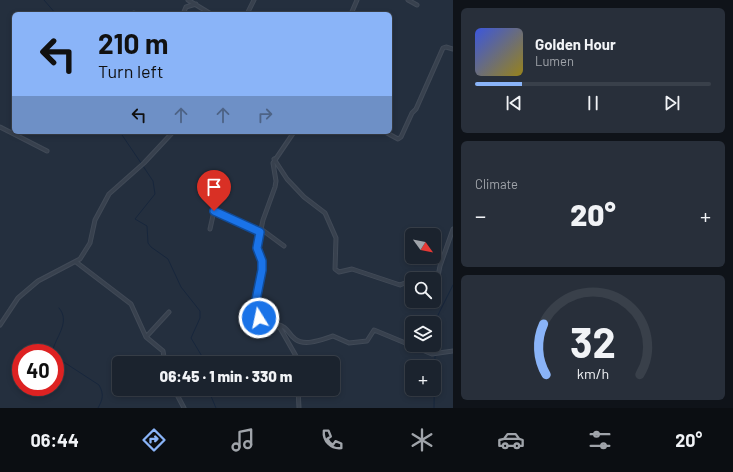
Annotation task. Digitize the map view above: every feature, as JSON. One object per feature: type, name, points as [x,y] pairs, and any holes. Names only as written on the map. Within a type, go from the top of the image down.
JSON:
[{"type":"street","points":[[188,0],[208,12]]},
{"type":"street","points":[[248,12],[254,0]]},
{"type":"street","points":[[352,12],[356,0]]},
{"type":"street","points":[[408,0],[417,5]]},
{"type":"street","points":[[184,12],[186,7],[196,4]]},
{"type":"street","points":[[389,134],[395,138],[401,137],[412,113],[416,109],[443,48],[446,47],[453,49]]},
{"type":"street","points":[[0,127],[12,133]]},
{"type":"street","points":[[14,134],[47,151]]},
{"type":"street","points":[[0,325],[18,298],[38,281],[76,262],[84,254],[90,243],[95,220],[109,194],[140,168],[170,134]]},
{"type":"street","points":[[293,134],[274,159],[273,163],[276,181],[275,187],[260,231],[257,248],[262,261],[262,270],[255,305],[255,315],[287,328],[294,339],[299,341],[320,342],[333,336],[349,343],[367,341],[374,330],[432,354],[453,351]]},
{"type":"street","points":[[274,159],[287,179],[304,197],[325,213],[336,238],[334,265],[339,272],[352,269],[400,285],[405,283]]},
{"type":"street","points":[[210,229],[214,211],[260,231],[284,246]]},
{"type":"street","points":[[440,272],[440,266],[453,229]]},
{"type":"street","points":[[76,262],[131,304],[146,336],[163,351],[164,356]]},
{"type":"street","points":[[146,336],[169,312]]},
{"type":"street","points":[[270,322],[284,332],[296,356]]},
{"type":"street","points":[[178,396],[184,408]]},
{"type":"street","points":[[298,396],[299,408]]},
{"type":"waterway","points":[[44,0],[54,12]]},
{"type":"waterway","points":[[121,134],[141,163]]},
{"type":"waterway","points":[[143,166],[153,181],[155,194],[135,219],[147,226],[148,243],[151,247],[168,259],[181,287],[200,311],[200,318],[191,338],[202,356]]},
{"type":"waterway","points":[[438,316],[453,285]]},
{"type":"waterway","points":[[55,344],[63,323],[62,313],[59,308]]},
{"type":"waterway","points":[[434,408],[435,355]]},
{"type":"waterway","points":[[64,362],[99,385],[102,391],[102,396],[98,408]]},
{"type":"waterway","points":[[211,396],[216,408]]},
{"type":"route","points":[[214,211],[226,215],[234,222],[260,232],[257,248],[262,261],[262,270],[255,305],[255,315],[259,318]]}]
